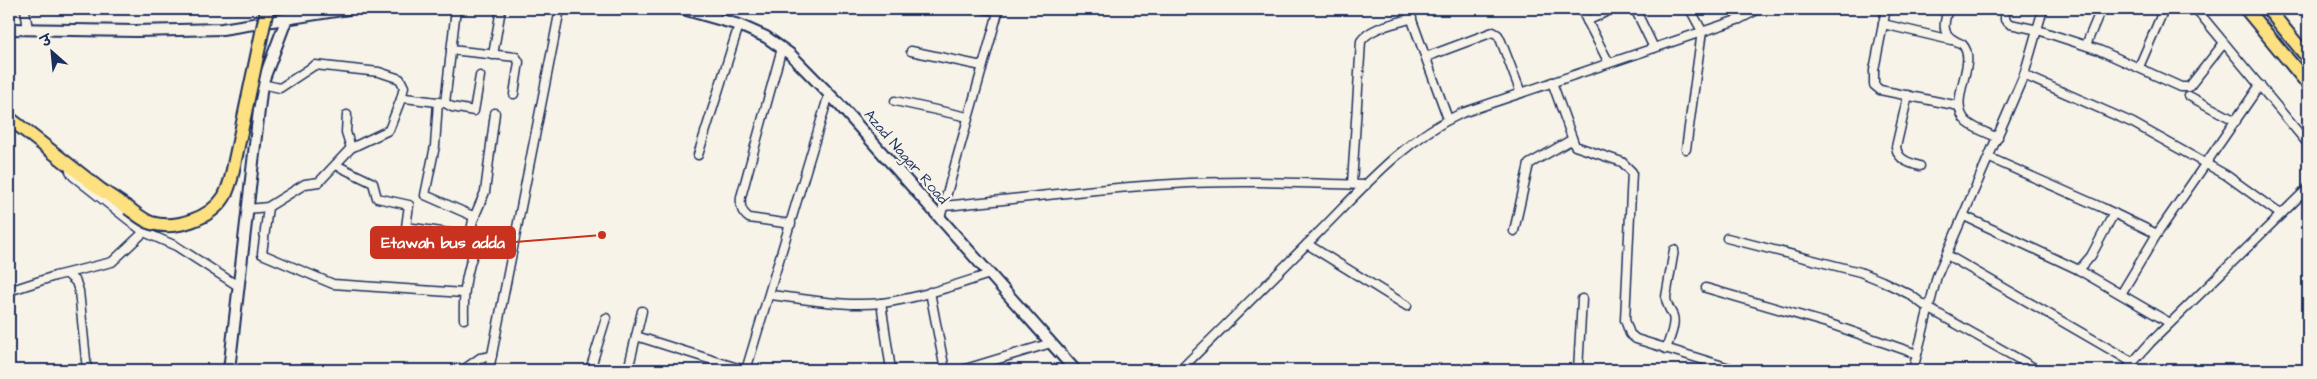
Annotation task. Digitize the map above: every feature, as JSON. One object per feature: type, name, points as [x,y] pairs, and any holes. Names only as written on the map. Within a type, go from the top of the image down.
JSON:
[{"type":"main road","points":[[9,118],[72,168],[150,222],[171,226],[192,221],[211,210],[223,198],[231,179],[267,9]]},
{"type":"main road","points":[[2246,9],[2308,84]]},
{"type":"main road","points":[[2268,9],[2308,58]]},
{"type":"street","points":[[25,9],[28,30]]},
{"type":"street","points":[[9,29],[136,31],[222,29],[348,9]]},
{"type":"street","points":[[456,9],[451,50],[425,195],[475,217]]},
{"type":"street","points":[[494,55],[501,9]]},
{"type":"street","points":[[489,370],[560,9]]},
{"type":"street","name":"Azad Nagar Road","points":[[683,9],[739,25],[766,37],[782,48],[829,94],[1074,370]]},
{"type":"street","points":[[940,218],[998,10],[984,9]]},
{"type":"street","points":[[1408,9],[1448,119]]},
{"type":"street","points":[[1581,9],[1609,63]]},
{"type":"street","points":[[1587,21],[1612,9]]},
{"type":"street","points":[[1635,9],[1654,48]]},
{"type":"street","points":[[1686,149],[1702,31],[1690,9]]},
{"type":"street","points":[[1180,370],[1366,184],[1427,131],[1448,119],[1654,48],[1702,31],[1749,11],[1759,9]]},
{"type":"street","points":[[1886,9],[1874,70],[1874,85],[1880,90],[1959,106]]},
{"type":"street","points":[[1948,9],[1944,28],[1951,40]]},
{"type":"street","points":[[2005,9],[2005,20],[2010,24],[2038,30],[2086,45],[2173,85],[2189,87],[2224,42]]},
{"type":"street","points":[[1913,370],[1937,276],[1990,158],[2024,75],[2043,9]]},
{"type":"street","points":[[2086,45],[2101,9]]},
{"type":"street","points":[[2139,68],[2164,9]]},
{"type":"street","points":[[2196,9],[2308,144]]},
{"type":"street","points":[[229,370],[262,84],[287,18]]},
{"type":"street","points":[[1352,184],[1361,40],[1366,34],[1374,30],[1412,18]]},
{"type":"street","points":[[1883,24],[1962,44],[1968,54],[1959,106],[1962,116],[1968,123],[1998,138]]},
{"type":"street","points":[[698,155],[739,25]]},
{"type":"street","points":[[1426,56],[1493,32],[1498,35],[1501,41],[1521,93]]},
{"type":"street","points":[[782,48],[740,206],[743,214],[749,218],[792,224]]},
{"type":"street","points":[[451,50],[518,59],[514,94]]},
{"type":"street","points":[[911,51],[982,66]]},
{"type":"street","points":[[247,209],[268,207],[305,184],[319,182],[351,148],[389,130],[404,87],[400,79],[379,72],[315,65],[280,88],[262,84]]},
{"type":"street","points":[[2024,75],[2133,124],[2226,175],[2280,214]]},
{"type":"street","points":[[400,99],[441,102],[452,108],[474,111],[480,76]]},
{"type":"street","points":[[1552,82],[1571,140],[1575,146],[1581,150],[1622,162],[1632,172],[1627,328],[1630,334],[1636,339],[1708,366],[1736,370]]},
{"type":"street","points":[[2121,294],[2157,234],[2260,86]]},
{"type":"street","points":[[636,336],[745,370],[792,224],[829,94]]},
{"type":"street","points":[[1908,95],[1896,147],[1897,152],[1907,162],[1920,166]]},
{"type":"street","points":[[2189,96],[2236,121]]},
{"type":"street","points":[[894,101],[968,117]]},
{"type":"street","points":[[470,236],[485,192],[496,113]]},
{"type":"street","points":[[347,115],[346,138],[351,148]]},
{"type":"street","points":[[1514,231],[1529,164],[1571,140]]},
{"type":"street","points":[[1990,158],[2157,234]]},
{"type":"street","points":[[336,165],[373,183],[377,198],[409,205],[406,227],[514,242]]},
{"type":"street","points":[[72,168],[70,170],[73,176],[144,232],[176,246],[238,286]]},
{"type":"street","points":[[943,206],[1084,190],[1175,184],[1276,182],[1366,184]]},
{"type":"street","points":[[2126,370],[2308,188]]},
{"type":"street","points":[[268,207],[262,254],[333,284],[463,293]]},
{"type":"street","points":[[2079,270],[2091,256],[2114,213]]},
{"type":"street","points":[[1964,216],[2079,270],[2170,324]]},
{"type":"street","points":[[9,291],[112,262],[144,232]]},
{"type":"street","points":[[464,319],[463,293],[470,259],[480,237]]},
{"type":"street","points":[[1727,238],[1860,272],[1909,294],[1928,308],[2038,370]]},
{"type":"street","points":[[1307,244],[1407,306]]},
{"type":"street","points":[[1666,349],[1674,319],[1666,304],[1674,250]]},
{"type":"street","points":[[1947,255],[2132,362]]},
{"type":"street","points":[[67,274],[76,282],[79,291],[88,370]]},
{"type":"street","points":[[770,295],[840,303],[881,303],[930,292],[990,274]]},
{"type":"street","points":[[1706,288],[1830,324],[1917,354]]},
{"type":"street","points":[[930,292],[945,370]]},
{"type":"street","points":[[1578,370],[1582,298]]},
{"type":"street","points":[[881,303],[891,370]]},
{"type":"street","points":[[628,370],[642,312]]},
{"type":"street","points":[[590,370],[606,318]]},
{"type":"street","points":[[962,370],[1051,343]]},
{"type":"street","points":[[463,370],[480,358],[492,356]]},
{"type":"place","name":"Etawah bus adda","points":[[602,235]]}]
